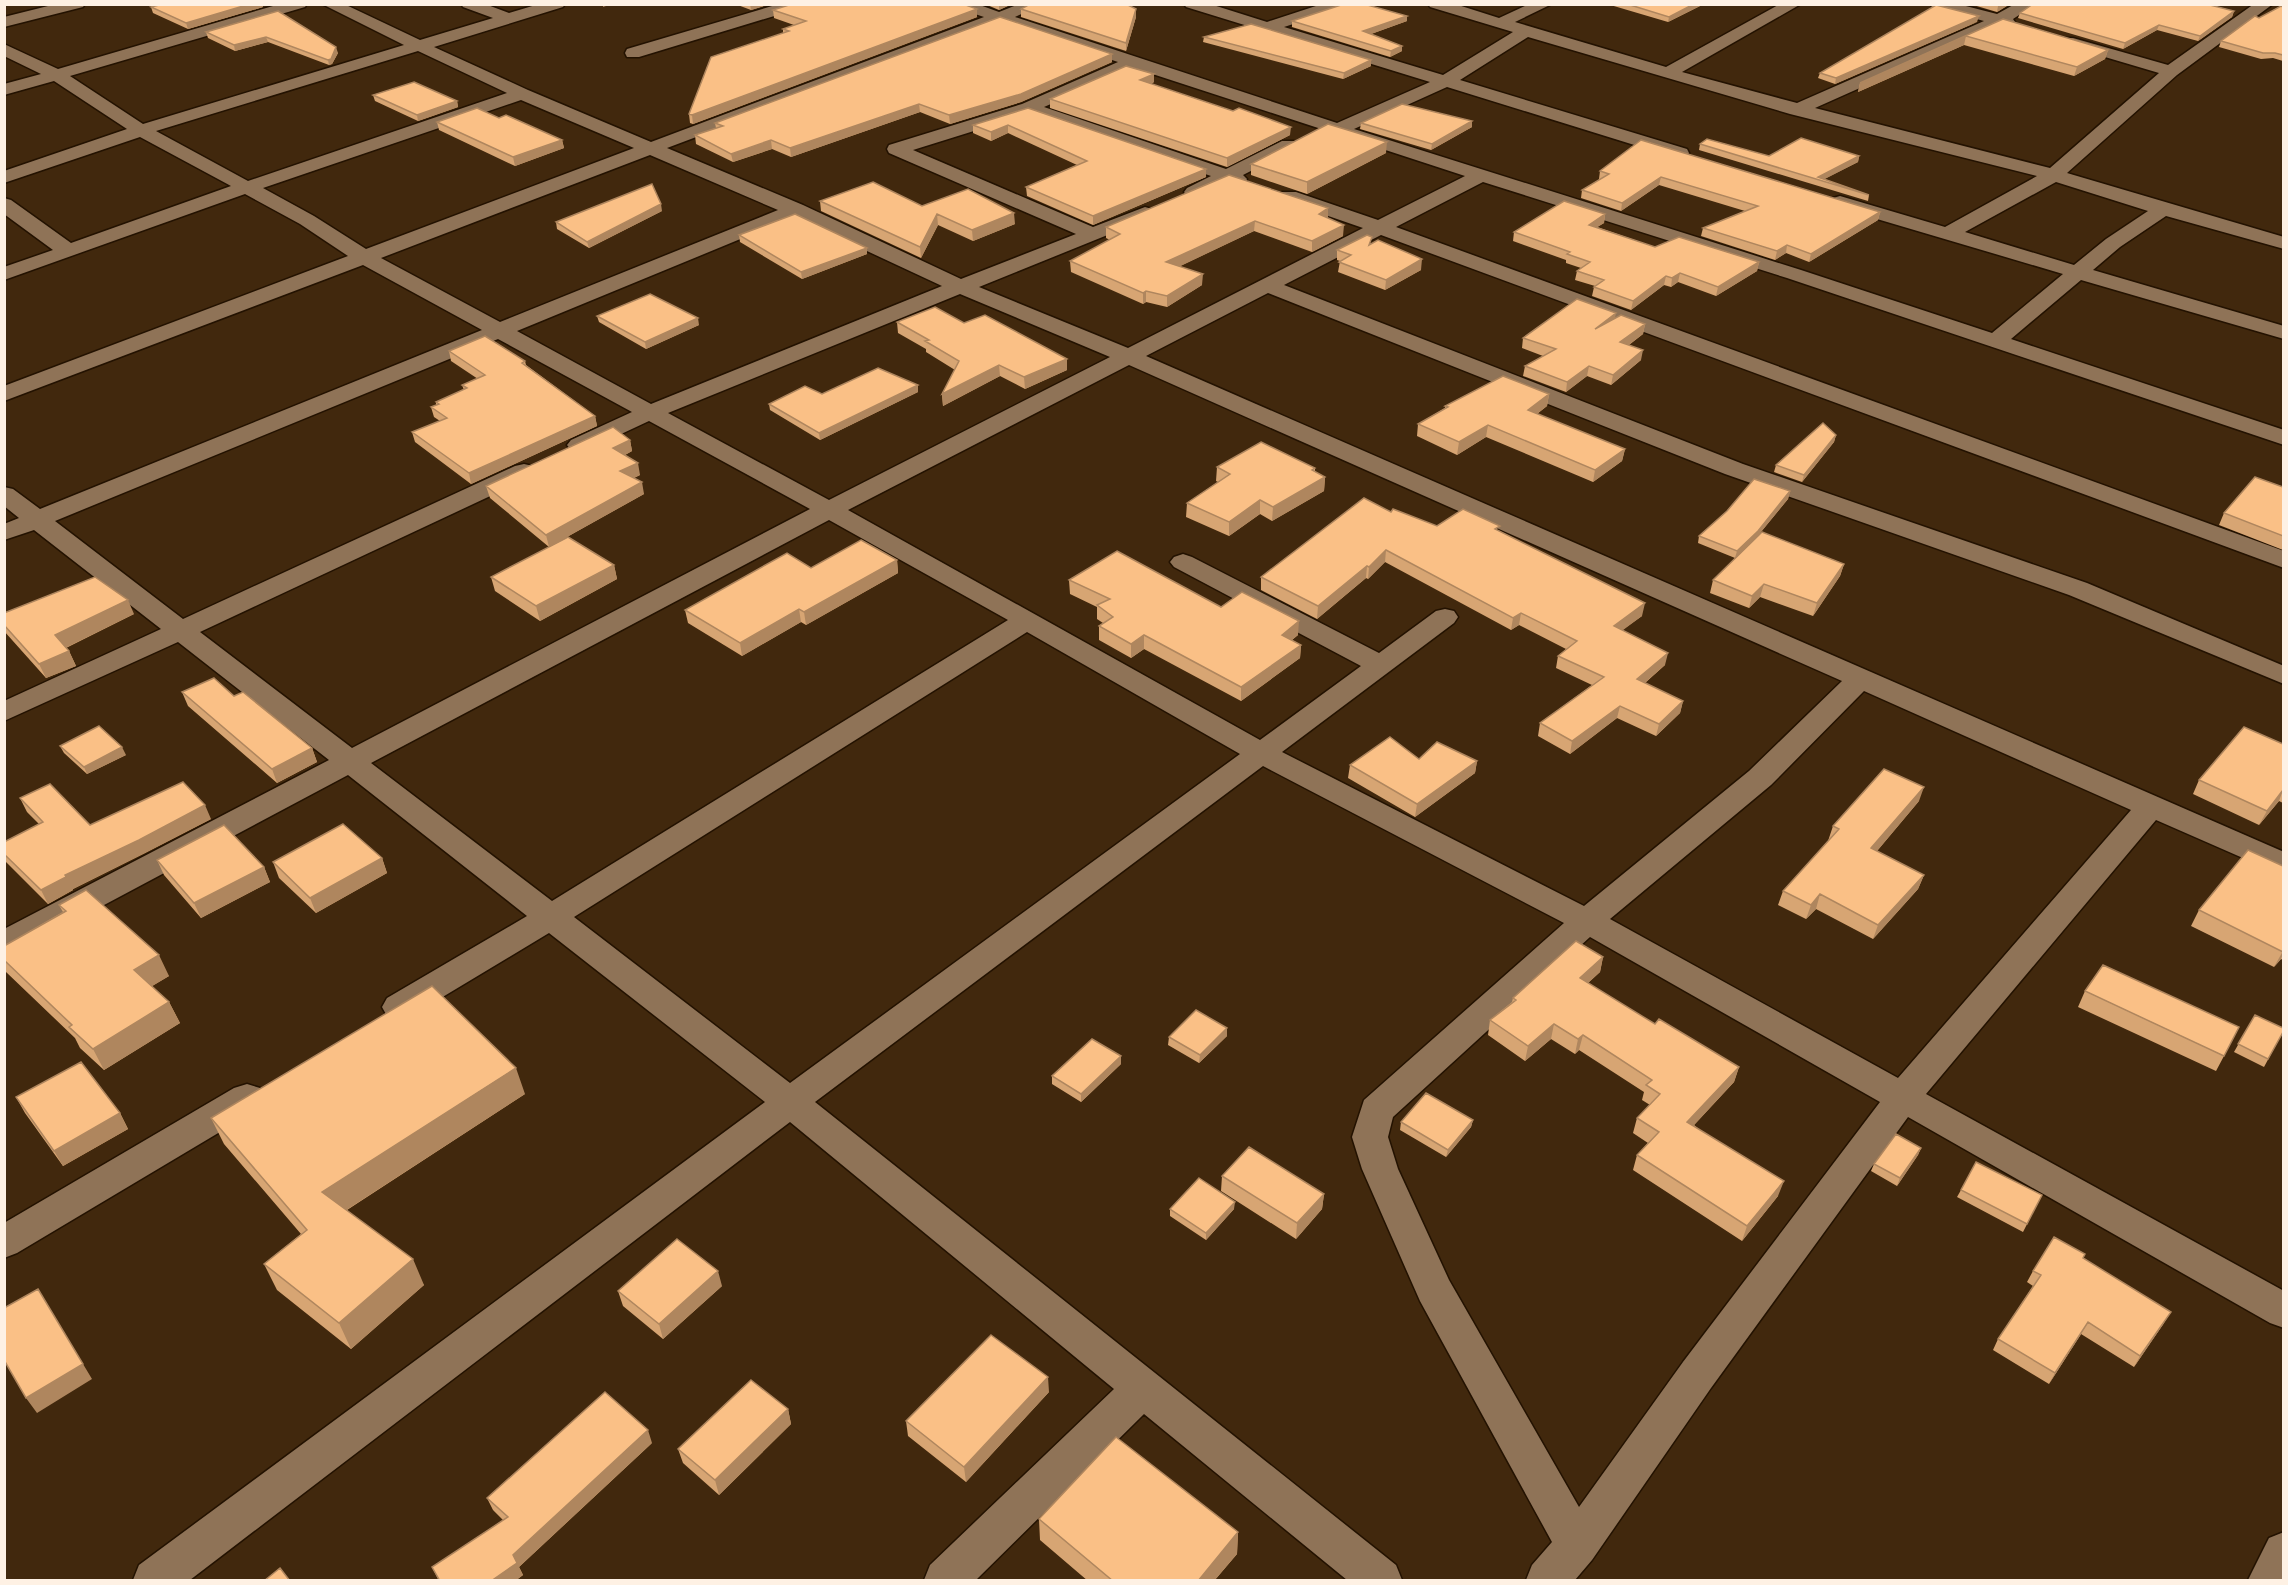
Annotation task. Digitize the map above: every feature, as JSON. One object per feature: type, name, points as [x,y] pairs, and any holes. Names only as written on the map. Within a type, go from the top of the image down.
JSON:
[{"type":"street","points":[[4,22],[77,4]]},
{"type":"street","points":[[4,90],[299,4]]},
{"type":"street","points":[[330,4],[522,94],[796,209],[864,243],[962,287],[1128,356],[1860,679],[2152,805],[2283,865]]},
{"type":"street","points":[[469,4],[509,19]]},
{"type":"street","points":[[4,177],[141,130],[557,4]]},
{"type":"street","points":[[633,53],[798,4]]},
{"type":"street","points":[[960,4],[1333,128],[1794,274],[2283,438]]},
{"type":"street","points":[[4,394],[1035,4]]},
{"type":"street","points":[[1192,4],[1700,159]]},
{"type":"street","points":[[1267,27],[1340,4]]},
{"type":"street","points":[[1436,4],[1797,110],[2054,175],[2163,210],[2283,243]]},
{"type":"street","points":[[1500,23],[1544,4]]},
{"type":"street","points":[[1669,72],[1793,4]]},
{"type":"street","points":[[1938,4],[2021,27]]},
{"type":"street","points":[[1797,110],[1974,33],[2028,4]]},
{"type":"street","points":[[1947,234],[2054,175],[2171,71],[2265,4]]},
{"type":"street","points":[[1181,198],[1333,128],[1444,82],[1526,31]]},
{"type":"street","points":[[2053,37],[2171,71]]},
{"type":"street","points":[[4,49],[55,74],[141,130],[307,220],[364,257],[828,510],[1261,753],[1587,921],[2283,1311]]},
{"type":"street","points":[[1092,233],[896,149],[1028,108],[1133,62]]},
{"type":"street","points":[[4,274],[245,188],[522,94]]},
{"type":"street","points":[[1028,108],[1378,227],[2283,560]]},
{"type":"street","points":[[4,944],[828,510],[1482,175]]},
{"type":"street","points":[[1824,197],[2283,333]]},
{"type":"street","points":[[4,204],[68,251]]},
{"type":"street","points":[[4,712],[648,413],[1162,206]]},
{"type":"street","points":[[4,533],[796,209]]},
{"type":"street","points":[[1994,342],[2113,243],[2163,210]]},
{"type":"street","points":[[1266,285],[1734,469],[2078,589],[2283,676]]},
{"type":"street","points":[[4,495],[790,1102],[1380,1581]]},
{"type":"street","points":[[1183,562],[1381,665]]},
{"type":"street","points":[[155,1581],[790,1102],[1445,617]]},
{"type":"street","points":[[375,1021],[550,917],[1026,620]]},
{"type":"street","points":[[1577,1545],[1434,1289],[1380,1169],[1370,1137],[1377,1110],[1587,921],[1760,778],[1860,679]]},
{"type":"street","points":[[1548,1581],[1577,1545],[1697,1374],[1903,1097],[2152,805]]},
{"type":"street","points":[[4,1242],[272,1083]]},
{"type":"street","points":[[946,1581],[1143,1388]]},
{"type":"street","points":[[2270,1581],[2283,1553]]},
{"type":"building","points":[[163,4],[250,4],[186,23],[151,7]]},
{"type":"building","points":[[792,4],[963,4],[977,9],[692,115],[689,114],[711,57],[789,31],[783,29],[806,21],[773,10]]},
{"type":"building","points":[[1030,4],[1126,4],[1136,9],[1126,43],[1021,9]]},
{"type":"building","points":[[1344,4],[1364,4],[1407,16],[1363,31],[1402,46],[1391,51],[1292,21]]},
{"type":"building","points":[[1627,4],[1694,4],[1669,17]]},
{"type":"building","points":[[2033,4],[2206,4],[2234,11],[2200,36],[2159,25],[2125,43],[2020,13]]},
{"type":"building","points":[[1936,5],[1979,16],[1836,78],[1820,73]]},
{"type":"building","points":[[2283,7],[2283,55],[2263,53],[2221,41],[2255,16],[2259,18]]},
{"type":"building","points":[[278,11],[336,47],[331,59],[328,60],[266,37],[234,45],[206,32]]},
{"type":"building","points":[[1000,17],[1112,54],[1021,94],[949,115],[919,104],[790,148],[771,140],[731,154],[695,135],[723,126],[715,123]]},
{"type":"building","points":[[2003,19],[2108,50],[2077,67],[1966,36],[1860,83]]},
{"type":"building","points":[[1251,24],[1371,60],[1344,73],[1204,37]]},
{"type":"building","points":[[1126,66],[1154,74],[1140,80],[1233,111],[1239,108],[1291,127],[1227,158],[1050,99]]},
{"type":"building","points":[[414,82],[457,101],[417,115],[373,95]]},
{"type":"building","points":[[1402,104],[1472,121],[1432,144],[1361,123]]},
{"type":"building","points":[[477,108],[499,118],[506,115],[562,140],[513,157],[437,122]]},
{"type":"building","points":[[1028,108],[1206,169],[1093,216],[1026,187],[1087,161],[1008,125],[991,132],[973,125]]},
{"type":"building","points":[[1328,124],[1387,142],[1307,182],[1251,164]]},
{"type":"building","points":[[1801,138],[1859,156],[1818,177],[1869,195],[1700,144],[1707,139],[1769,156]]},
{"type":"building","points":[[1641,140],[1880,212],[1811,254],[1787,245],[1777,251],[1703,228],[1758,206],[1661,177],[1622,203],[1582,190],[1609,174],[1600,171]]},
{"type":"building","points":[[1229,175],[1328,208],[1319,214],[1344,225],[1312,241],[1255,221],[1166,262],[1203,274],[1167,296],[1146,291],[1143,293],[1070,261],[1120,234],[1106,227]]},
{"type":"building","points":[[873,182],[922,206],[968,189],[1014,213],[972,230],[937,214],[920,247],[820,201]]},
{"type":"building","points":[[652,184],[661,204],[587,242],[556,222]]},
{"type":"building","points":[[1564,201],[1605,214],[1589,225],[1655,247],[1679,237],[1759,262],[1718,287],[1680,273],[1672,278],[1666,276],[1633,301],[1594,287],[1604,280],[1577,271],[1590,262],[1567,254],[1570,252],[1514,232]]},
{"type":"building","points":[[795,214],[867,248],[801,272],[739,235]]},
{"type":"building","points":[[1367,235],[1372,237],[1369,245],[1378,240],[1422,259],[1386,280],[1339,262],[1351,255],[1337,250]]},
{"type":"building","points":[[650,294],[698,318],[645,342],[597,316]]},
{"type":"building","points":[[1577,299],[1616,313],[1595,329],[1621,315],[1645,324],[1620,342],[1643,350],[1613,375],[1589,366],[1567,382],[1525,366],[1556,349],[1523,338]]},
{"type":"building","points":[[935,307],[964,323],[985,315],[1067,359],[1024,377],[999,365],[942,394],[959,361],[925,341],[929,340],[897,322]]},
{"type":"building","points":[[485,336],[525,361],[522,363],[595,416],[469,473],[412,432],[447,418],[431,407],[439,404],[436,402],[467,388],[462,385],[485,375],[449,351]]},
{"type":"building","points":[[878,368],[918,385],[819,433],[769,404],[805,386],[822,394]]},
{"type":"building","points":[[1503,376],[1549,394],[1528,410],[1625,449],[1595,470],[1488,425],[1459,442],[1418,424],[1448,407],[1445,406]]},
{"type":"building","points":[[1823,423],[1836,435],[1804,475],[1776,465]]},
{"type":"building","points":[[613,427],[630,440],[613,448],[638,463],[620,471],[642,482],[546,535],[486,486]]},
{"type":"building","points":[[1261,442],[1315,468],[1312,470],[1325,477],[1273,507],[1260,500],[1229,522],[1187,503],[1230,474],[1217,467]]},
{"type":"building","points":[[2255,477],[2283,487],[2283,536],[2224,513]]},
{"type":"building","points":[[1754,479],[1790,491],[1758,531],[1737,551],[1699,536],[1727,511]]},
{"type":"building","points":[[1364,498],[1391,512],[1393,509],[1437,526],[1463,509],[1500,526],[1495,529],[1645,603],[1614,626],[1668,653],[1637,679],[1683,701],[1659,724],[1620,706],[1572,741],[1540,723],[1604,677],[1558,656],[1577,641],[1521,613],[1513,618],[1386,550],[1369,567],[1367,566],[1318,606],[1261,577]]},
{"type":"building","points":[[1762,532],[1844,564],[1817,603],[1764,584],[1752,596],[1713,580]]},
{"type":"building","points":[[568,537],[614,565],[536,606],[491,577]]},
{"type":"building","points":[[861,540],[897,560],[804,612],[799,609],[740,643],[685,610],[787,553],[811,568]]},
{"type":"building","points":[[1117,551],[1221,607],[1242,592],[1299,621],[1282,635],[1301,645],[1241,687],[1144,635],[1131,644],[1099,626],[1113,617],[1097,605],[1110,599],[1069,580]]},
{"type":"building","points":[[95,577],[128,600],[55,635],[69,651],[39,664],[4,625],[4,613]]},
{"type":"building","points":[[214,678],[234,696],[243,692],[312,748],[272,769],[182,692]]},
{"type":"building","points":[[99,726],[122,747],[84,767],[60,746]]},
{"type":"building","points":[[2244,727],[2283,744],[2283,790],[2267,811],[2199,780]]},
{"type":"building","points":[[1390,737],[1419,759],[1437,742],[1477,761],[1417,804],[1350,765]]},
{"type":"building","points":[[1884,769],[1924,787],[1871,848],[1924,875],[1878,925],[1820,894],[1811,905],[1783,891],[1839,829],[1833,826]]},
{"type":"building","points":[[183,782],[205,805],[65,875],[66,877],[41,890],[4,854],[4,842],[43,822],[20,798],[50,784],[90,825]]},
{"type":"building","points":[[343,824],[382,858],[310,898],[273,862]]},
{"type":"building","points":[[224,825],[264,867],[194,903],[157,860]]},
{"type":"building","points":[[2248,850],[2283,866],[2283,952],[2199,910]]},
{"type":"building","points":[[86,890],[159,955],[134,970],[169,1002],[93,1049],[69,1027],[72,1025],[4,960],[4,946],[66,911],[59,905]]},
{"type":"building","points":[[1576,941],[1603,957],[1580,978],[1655,1024],[1659,1019],[1739,1067],[1687,1122],[1784,1181],[1747,1226],[1637,1155],[1659,1132],[1637,1118],[1660,1094],[1646,1085],[1652,1080],[1583,1035],[1578,1039],[1554,1024],[1528,1046],[1490,1020],[1516,1000],[1513,998]]},
{"type":"building","points":[[2103,965],[2239,1027],[2224,1056],[2085,991]]},
{"type":"building","points":[[432,986],[516,1068],[322,1192],[413,1259],[339,1323],[264,1264],[307,1230],[211,1118]]},
{"type":"building","points":[[1196,1010],[1227,1028],[1200,1055],[1169,1037]]},
{"type":"building","points":[[2255,1015],[2283,1028],[2268,1059],[2238,1044]]},
{"type":"building","points":[[1092,1039],[1121,1056],[1081,1094],[1052,1076]]},
{"type":"building","points":[[81,1062],[120,1113],[54,1151],[16,1097]]},
{"type":"building","points":[[1426,1093],[1473,1120],[1448,1150],[1401,1122]]},
{"type":"building","points":[[1896,1134],[1921,1148],[1900,1178],[1874,1164]]},
{"type":"building","points":[[1249,1147],[1324,1194],[1297,1223],[1222,1176]]},
{"type":"building","points":[[1976,1162],[2042,1195],[2027,1224],[1961,1190]]},
{"type":"building","points":[[1199,1178],[1235,1202],[1206,1233],[1170,1209]]},
{"type":"building","points":[[2054,1237],[2085,1254],[2083,1258],[2171,1312],[2140,1356],[2088,1322],[2055,1373],[1998,1339],[2041,1275],[2033,1271]]},
{"type":"building","points":[[677,1239],[718,1271],[659,1324],[618,1291]]},
{"type":"building","points":[[38,1289],[83,1364],[26,1398],[4,1360],[4,1308]]},
{"type":"building","points":[[991,1335],[1048,1377],[964,1467],[906,1421]]},
{"type":"building","points":[[751,1380],[788,1409],[715,1480],[678,1449]]},
{"type":"building","points":[[605,1392],[648,1430],[513,1555],[517,1563],[491,1581],[440,1581],[432,1567],[508,1517],[487,1498]]},
{"type":"building","points":[[1116,1437],[1238,1532],[1198,1581],[1113,1581],[1039,1519]]},
{"type":"building","points":[[280,1568],[290,1581],[264,1581]]}]
